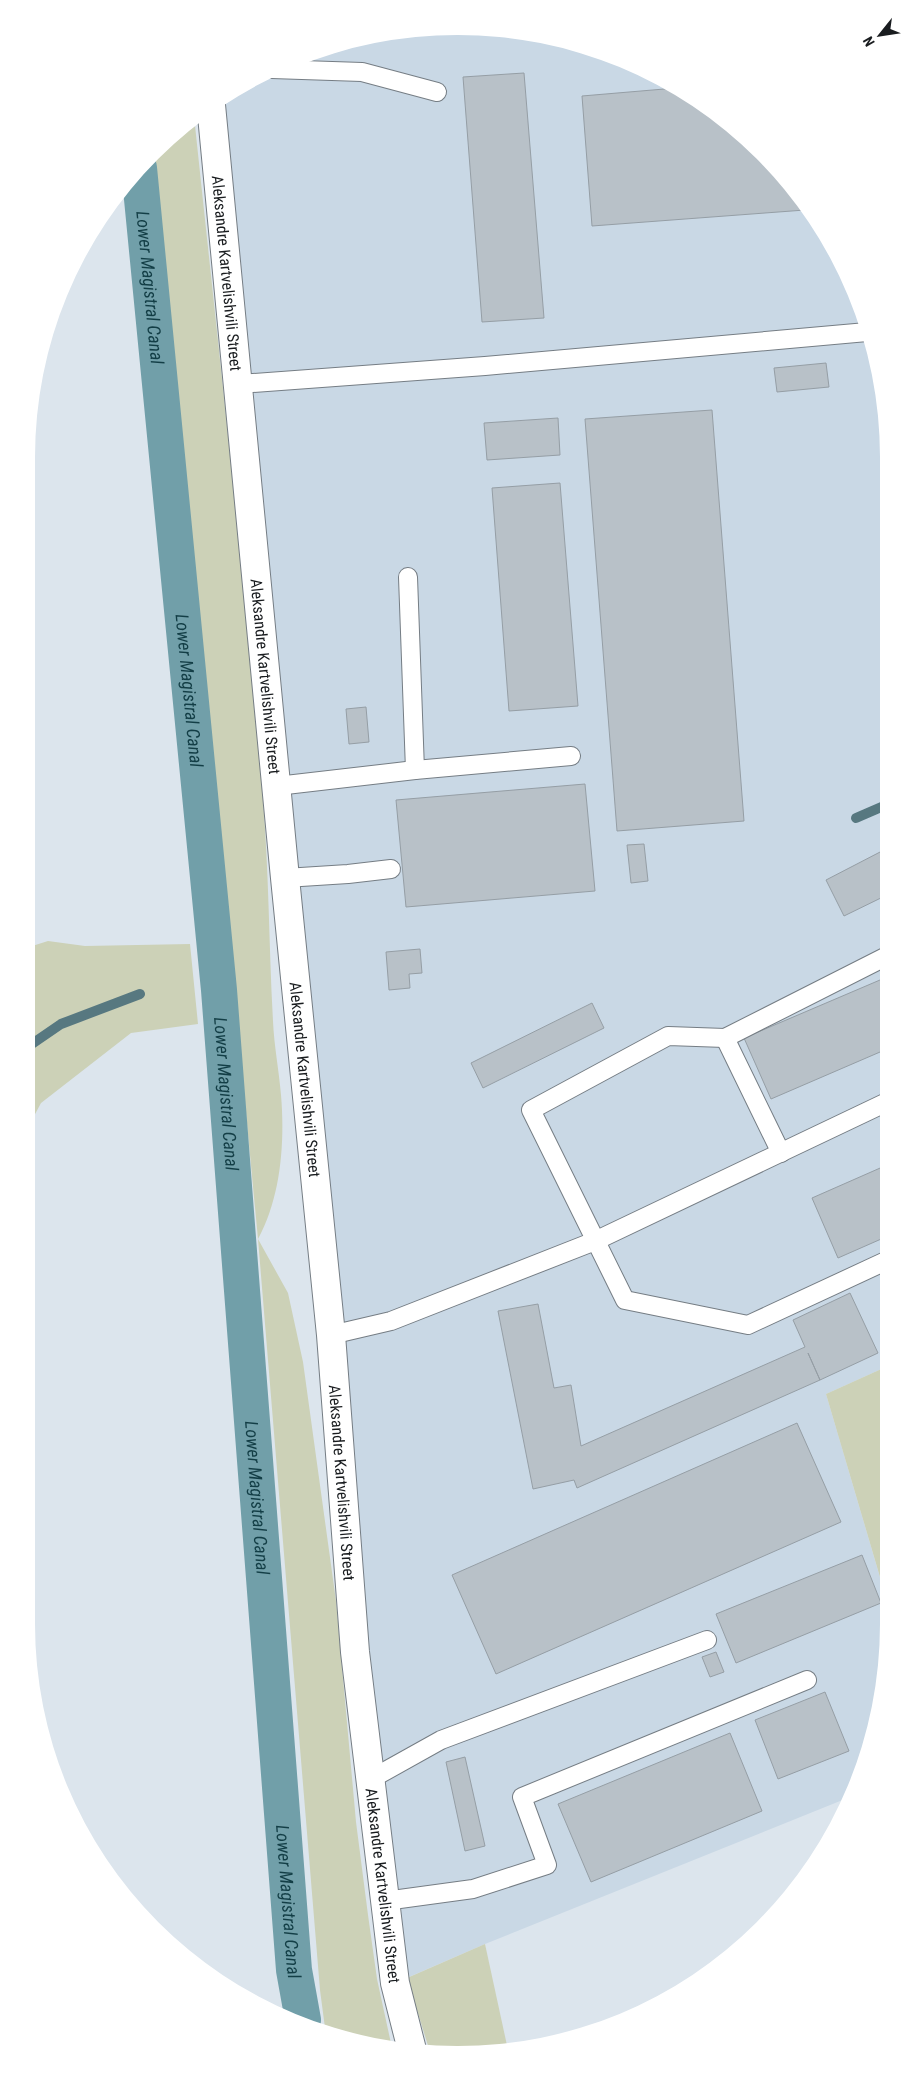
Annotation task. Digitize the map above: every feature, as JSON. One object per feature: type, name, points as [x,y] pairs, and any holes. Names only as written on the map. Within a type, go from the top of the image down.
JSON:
[{"type":"street","name":"Aleksandre Kartvelishvili Street","points":[[212,114],[331,1335],[355,1652],[395,1983],[410,2043]]},
{"type":"lane","points":[[292,69],[362,72],[437,92]]},
{"type":"lane","points":[[239,384],[485,366],[861,333]]},
{"type":"lane","points":[[408,577],[415,770]]},
{"type":"lane","points":[[277,786],[415,770],[571,756]]},
{"type":"lane","points":[[285,878],[391,869]]},
{"type":"lane","points":[[880,960],[725,1038],[668,1036],[531,1110],[625,1300],[748,1325],[880,1264]]},
{"type":"lane","points":[[725,1038],[781,1153]]},
{"type":"lane","points":[[331,1335],[391,1321],[595,1241],[880,1105]]},
{"type":"lane","points":[[371,1779],[441,1740],[707,1640]]},
{"type":"lane","points":[[385,1901],[473,1889],[547,1865],[522,1797],[807,1680]]},
{"type":"shaded area","points":[[430,36],[485,36],[540,43],[593,57],[619,67],[669,92],[715,122],[775,179],[809,223],[823,246],[848,296],[866,348],[876,402],[880,458],[880,1370],[826,1394],[880,1577],[879,1651],[872,1706],[866,1733],[858,1759],[840,1801],[485,1944],[395,1983],[212,114],[246,92],[296,67],[348,49],[375,43]]},
{"type":"green space","points":[[195,126],[256,714],[265,828],[274,1030],[282,1113],[280,1169],[272,1205],[258,1239],[156,162]]},
{"type":"green space","points":[[48,941],[85,946],[190,944],[198,1024],[131,1033],[41,1103],[35,1114],[35,945]]},
{"type":"green space","points":[[258,1239],[288,1293],[303,1362],[336,1601],[356,1822],[377,1979],[390,2040],[348,2032],[325,2025],[320,1990]]},
{"type":"green space","points":[[880,1370],[880,1577],[826,1394]]},
{"type":"green space","points":[[485,1944],[506,2043],[458,2046],[428,2045],[407,1978]]},
{"type":"building","points":[[524,73],[544,318],[482,322],[463,77]]},
{"type":"building","points":[[663,89],[669,92],[715,122],[736,140],[775,179],[800,210],[592,226],[582,96]]},
{"type":"building","points":[[826,363],[829,387],[777,392],[774,368]]},
{"type":"building","points":[[712,410],[744,821],[617,831],[585,419]]},
{"type":"building","points":[[558,418],[560,455],[487,460],[484,423]]},
{"type":"building","points":[[560,483],[578,706],[509,711],[492,488]]},
{"type":"building","points":[[366,707],[369,742],[349,744],[346,709]]},
{"type":"building","points":[[585,784],[595,891],[406,907],[396,800]]},
{"type":"building","points":[[644,844],[648,881],[631,883],[627,845]]},
{"type":"building","points":[[880,852],[880,898],[844,916],[826,880]]},
{"type":"building","points":[[420,949],[422,973],[409,974],[410,988],[389,990],[386,952]]},
{"type":"building","points":[[880,980],[880,1052],[771,1099],[744,1038]]},
{"type":"building","points":[[592,1003],[604,1028],[483,1088],[471,1063]]},
{"type":"building","points":[[880,1168],[880,1240],[838,1258],[812,1198]]},
{"type":"building","points":[[850,1293],[878,1353],[577,1488],[574,1480],[533,1489],[498,1311],[538,1304],[554,1388],[571,1385],[581,1446],[805,1347],[793,1320]]},
{"type":"building","points":[[797,1423],[841,1522],[496,1674],[452,1575]]},
{"type":"building","points":[[862,1555],[880,1600],[880,1603],[736,1663],[716,1614]]},
{"type":"building","points":[[716,1652],[724,1672],[710,1677],[702,1657]]},
{"type":"building","points":[[825,1692],[849,1751],[778,1779],[755,1720]]},
{"type":"building","points":[[730,1733],[762,1811],[591,1882],[558,1804]]},
{"type":"building","points":[[465,1757],[485,1846],[465,1851],[446,1762]]},
{"type":"waterway","name":"Lower Magistral Canal","points":[[140,179],[219,990],[294,1970],[302,2016]]},
{"type":"waterway","points":[[856,818],[880,808]]},
{"type":"waterway","points":[[35,1042],[61,1024],[140,994]]}]
